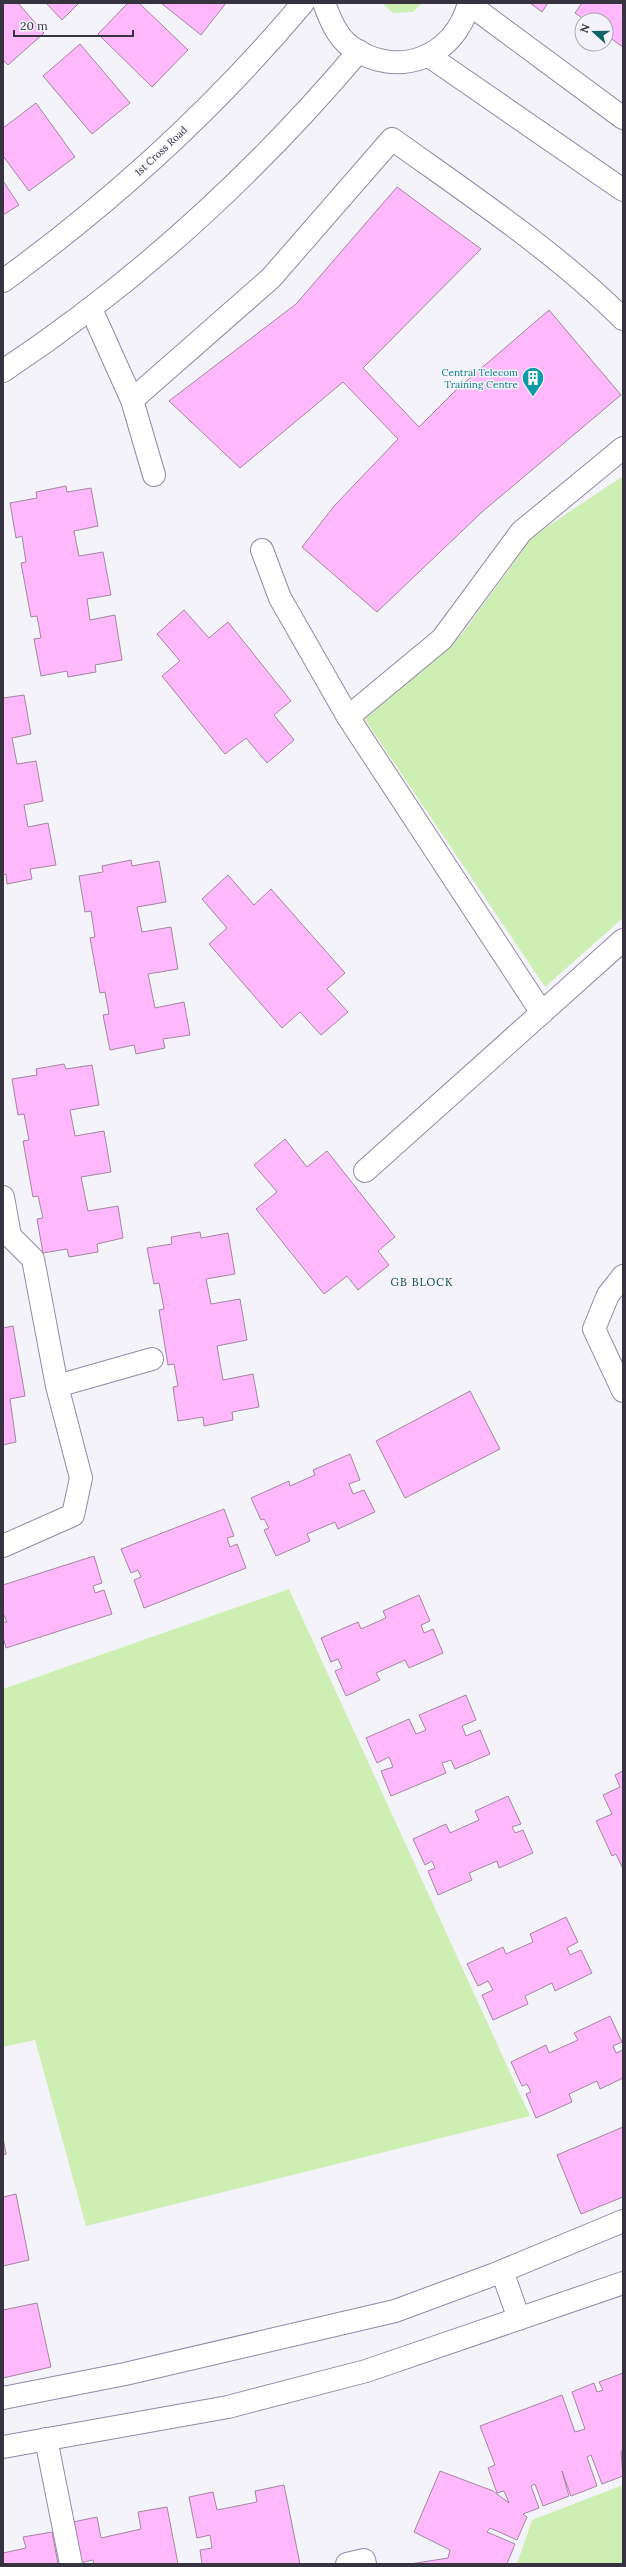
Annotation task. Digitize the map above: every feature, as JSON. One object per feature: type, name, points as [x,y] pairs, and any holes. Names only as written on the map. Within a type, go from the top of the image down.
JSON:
[{"type":"street","name":"1st Cross Road","points":[[3,281],[98,209],[147,165],[258,57],[304,3]]},
{"type":"street","points":[[324,3],[334,27],[351,46],[373,59],[406,63],[429,56],[452,39],[466,18],[469,3],[623,118]]},
{"type":"street","points":[[3,371],[91,309],[145,266],[242,178],[312,107],[359,51]]},
{"type":"street","points":[[429,56],[623,190]]},
{"type":"street","points":[[132,400],[271,278],[392,139],[472,196],[597,293],[623,319]]},
{"type":"street","points":[[91,309],[132,400],[154,475]]},
{"type":"street","points":[[348,717],[442,639],[521,532],[623,448]]},
{"type":"street","points":[[262,550],[280,598],[348,717],[542,1013]]},
{"type":"street","points":[[365,1171],[623,940]]},
{"type":"street","points":[[3,1197],[10,1236],[33,1259],[58,1386],[81,1478],[73,1515],[3,1546]]},
{"type":"street","points":[[623,1276],[608,1295],[594,1329],[623,1391]]},
{"type":"street","points":[[58,1386],[152,1359]]},
{"type":"street","points":[[3,2398],[125,2374],[395,2311],[502,2271],[623,2221]]},
{"type":"street","points":[[502,2271],[519,2319]]},
{"type":"street","points":[[3,2447],[228,2407],[366,2371],[623,2283]]},
{"type":"street","points":[[46,2440],[71,2564]]},
{"type":"street","points":[[347,2564],[364,2560],[365,2564]]},
{"type":"green space","points":[[382,3],[422,3],[413,12],[393,13]]},
{"type":"green space","points":[[623,476],[623,918],[545,987],[364,718],[462,634],[532,537]]},
{"type":"green space","points":[[289,1589],[530,2116],[86,2226],[35,2040],[3,2047],[3,1689]]},
{"type":"green space","points":[[623,2485],[623,2564],[517,2564],[532,2520]]},
{"type":"building","points":[[3,3],[18,3],[44,33],[8,65],[3,60]]},
{"type":"building","points":[[46,3],[79,3],[62,20]]},
{"type":"building","points":[[128,3],[139,3],[188,50],[152,87],[98,34]]},
{"type":"building","points":[[161,3],[226,3],[201,35]]},
{"type":"building","points":[[530,3],[548,3],[542,12]]},
{"type":"building","points":[[582,3],[623,3],[623,47],[614,41],[614,12],[576,12]]},
{"type":"building","points":[[80,44],[130,103],[92,134],[43,76]]},
{"type":"building","points":[[36,103],[75,157],[29,191],[3,156],[3,128]]},
{"type":"building","points":[[3,181],[19,205],[3,215]]},
{"type":"building","name":"Central Telecom Training Centre","points":[[397,187],[481,249],[363,368],[419,427],[456,390],[549,310],[621,395],[482,512],[377,612],[302,547],[335,505],[398,439],[343,382],[240,468],[169,401],[296,304]]},
{"type":"building","points":[[66,486],[67,492],[91,488],[98,526],[74,531],[79,556],[103,552],[111,595],[87,599],[90,620],[115,615],[122,660],[95,665],[96,672],[68,677],[67,671],[41,676],[34,639],[41,638],[37,616],[31,617],[21,563],[26,562],[22,536],[16,538],[10,503],[37,498],[36,492]]},
{"type":"building","points":[[184,610],[209,638],[228,622],[291,701],[274,715],[294,740],[267,763],[246,738],[225,754],[162,676],[180,661],[157,634]]},
{"type":"building","points":[[24,695],[31,734],[12,738],[17,764],[36,761],[43,801],[24,805],[28,827],[48,823],[56,865],[30,869],[32,879],[7,884],[6,874],[3,875],[3,698]]},
{"type":"building","points":[[131,860],[132,866],[159,861],[166,902],[137,907],[142,932],[171,927],[178,969],[148,974],[155,1008],[184,1002],[190,1035],[163,1039],[165,1048],[136,1054],[134,1045],[110,1050],[103,1015],[109,1014],[105,992],[100,993],[90,938],[95,937],[91,911],[85,912],[79,876],[103,872],[102,866]]},
{"type":"building","points":[[228,875],[254,905],[271,889],[345,973],[327,989],[348,1012],[321,1035],[300,1012],[282,1028],[209,944],[227,928],[202,899]]},
{"type":"building","points":[[64,1064],[66,1069],[92,1065],[99,1105],[70,1110],[75,1136],[104,1131],[111,1172],[81,1177],[88,1211],[118,1206],[123,1238],[97,1244],[98,1252],[69,1257],[67,1249],[43,1253],[37,1219],[43,1218],[38,1196],[33,1197],[23,1141],[29,1140],[24,1114],[18,1115],[12,1079],[37,1075],[36,1069]]},
{"type":"building","points":[[285,1139],[307,1167],[327,1151],[395,1237],[378,1251],[389,1265],[358,1290],[347,1276],[324,1294],[256,1209],[277,1192],[254,1165]]},
{"type":"building","points":[[200,1232],[201,1238],[228,1233],[235,1274],[206,1279],[211,1304],[240,1299],[247,1340],[217,1346],[223,1380],[253,1374],[259,1407],[232,1412],[233,1420],[204,1426],[203,1417],[178,1421],[173,1387],[178,1386],[174,1364],[168,1365],[159,1310],[164,1309],[159,1283],[154,1284],[147,1248],[172,1244],[171,1237]]},
{"type":"building","points":[[13,1326],[25,1396],[10,1399],[16,1442],[3,1445],[3,1328]]},
{"type":"building","points":[[470,1391],[500,1449],[405,1498],[376,1441]]},
{"type":"building","points":[[350,1454],[360,1480],[349,1484],[353,1494],[364,1490],[375,1512],[338,1529],[335,1522],[307,1534],[310,1541],[276,1556],[264,1530],[269,1528],[264,1519],[261,1520],[251,1498],[289,1481],[290,1486],[315,1475],[313,1470]]},
{"type":"building","points":[[224,1509],[234,1536],[227,1538],[230,1547],[237,1544],[246,1568],[144,1608],[134,1580],[141,1577],[138,1570],[131,1573],[121,1549]]},
{"type":"building","points":[[94,1556],[102,1583],[93,1586],[95,1593],[104,1590],[112,1614],[6,1648],[3,1637],[3,1622],[7,1622],[3,1613],[3,1585]]},
{"type":"building","points":[[419,1595],[430,1621],[421,1625],[424,1633],[433,1629],[443,1653],[409,1668],[405,1660],[376,1673],[380,1680],[346,1696],[335,1671],[342,1668],[338,1659],[331,1662],[321,1638],[358,1622],[361,1629],[386,1618],[383,1611]]},
{"type":"building","points":[[466,1695],[476,1720],[462,1726],[466,1736],[480,1730],[490,1754],[455,1769],[451,1760],[442,1763],[446,1773],[391,1796],[381,1771],[393,1767],[389,1757],[377,1763],[366,1738],[409,1719],[416,1734],[426,1730],[419,1715]]},
{"type":"building","points":[[623,1771],[623,1869],[616,1854],[612,1856],[596,1821],[612,1814],[603,1795],[620,1787],[615,1775]]},
{"type":"building","points":[[508,1796],[521,1824],[512,1827],[515,1833],[523,1830],[533,1853],[499,1868],[497,1861],[469,1873],[472,1880],[438,1895],[428,1871],[435,1868],[432,1861],[425,1865],[413,1839],[446,1824],[450,1833],[479,1820],[475,1811]]},
{"type":"building","points":[[566,1917],[578,1942],[567,1948],[570,1955],[581,1950],[592,1973],[555,1991],[552,1983],[525,1996],[528,2004],[493,2020],[482,1995],[493,1990],[488,1981],[478,1986],[467,1964],[503,1947],[506,1954],[533,1942],[530,1934]]},
{"type":"building","points":[[610,2016],[622,2042],[613,2046],[616,2053],[623,2050],[623,2078],[600,2089],[597,2081],[569,2094],[572,2102],[536,2118],[526,2094],[531,2092],[527,2084],[522,2086],[511,2062],[546,2045],[549,2053],[578,2040],[574,2033]]},
{"type":"building","points":[[623,2127],[623,2197],[581,2214],[557,2155]]},
{"type":"building","points":[[3,2138],[6,2154],[3,2155]]},
{"type":"building","points":[[16,2194],[29,2260],[3,2266],[3,2197]]},
{"type":"building","points":[[37,2303],[51,2367],[3,2378],[3,2310]]},
{"type":"building","points":[[623,2373],[623,2451],[621,2451],[623,2476],[602,2484],[591,2455],[587,2457],[597,2486],[571,2496],[562,2471],[569,2496],[543,2506],[535,2484],[531,2486],[539,2508],[523,2514],[527,2517],[517,2540],[490,2528],[487,2532],[515,2544],[507,2564],[410,2564],[448,2558],[450,2550],[414,2532],[440,2471],[493,2491],[509,2503],[504,2491],[497,2493],[488,2468],[495,2465],[480,2426],[562,2395],[575,2432],[585,2429],[572,2392],[594,2383],[597,2392],[603,2390],[599,2382]]},
{"type":"building","points":[[284,2485],[300,2564],[202,2564],[200,2550],[212,2548],[210,2535],[197,2538],[189,2497],[213,2492],[217,2510],[257,2502],[255,2491]]},
{"type":"building","points":[[167,2507],[178,2564],[94,2564],[93,2560],[80,2563],[73,2522],[97,2517],[101,2538],[141,2529],[138,2512]]},
{"type":"building","points":[[52,2532],[58,2564],[3,2564],[3,2553],[26,2548],[23,2537]]},
{"type":"place","name":"Central Telecom Training Centre","points":[[533,398]]},
{"type":"district","name":"GB BLOCK","points":[[422,1282]]}]
